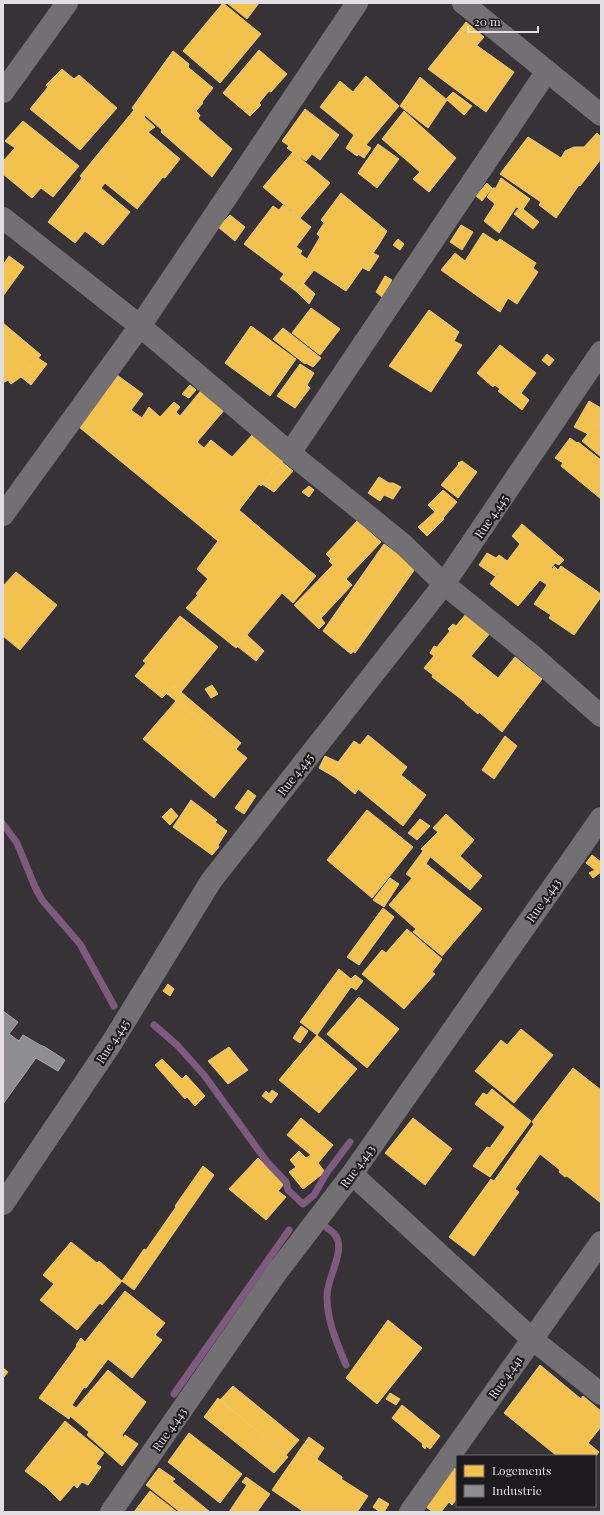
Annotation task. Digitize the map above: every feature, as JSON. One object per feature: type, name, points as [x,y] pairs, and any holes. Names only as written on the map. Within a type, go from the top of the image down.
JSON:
[{"type":"street","points":[[3,92],[67,3]]},
{"type":"street","points":[[3,515],[140,326],[358,3]]},
{"type":"street","points":[[463,3],[601,115]]},
{"type":"street","points":[[290,453],[547,71]]},
{"type":"street","points":[[3,218],[140,326],[290,453],[403,544],[444,584],[533,656],[601,716]]},
{"type":"street","name":"Rue 4.445","points":[[3,1204],[111,1044],[211,881],[444,584],[601,352]]},
{"type":"street","name":"Rue 4.443","points":[[111,1512],[277,1272],[352,1174],[601,818]]},
{"type":"street","points":[[352,1174],[532,1339],[601,1394]]},
{"type":"street","name":"Rue 4.441","points":[[410,1512],[601,1242]]},
{"type":"building: Logements","points":[[223,3],[261,34],[220,83],[183,51]]},
{"type":"building: Logements","points":[[227,3],[259,3],[247,19]]},
{"type":"building: Logements","points":[[466,22],[484,37],[477,45],[458,32]]},
{"type":"building: Logements","points":[[458,32],[514,72],[486,112],[428,69]]},
{"type":"building: Logements","points":[[259,50],[287,74],[271,92],[269,91],[259,103],[261,105],[250,116],[223,93]]},
{"type":"building: Logements","points":[[173,51],[189,64],[189,68],[213,88],[196,111],[200,115],[198,119],[232,149],[212,177],[161,132],[162,130],[145,115],[144,117],[155,127],[148,132],[180,159],[137,209],[105,183],[101,188],[130,212],[103,245],[85,231],[75,243],[48,222],[82,178],[80,176],[134,110],[132,108]]},
{"type":"building: Logements","points":[[62,69],[74,79],[79,75],[117,108],[80,150],[30,109],[48,87],[46,85]]},
{"type":"building: Logements","points":[[366,76],[399,106],[366,145],[371,148],[364,158],[358,154],[357,156],[346,148],[354,135],[320,107],[340,81],[353,92]]},
{"type":"building: Logements","points":[[420,77],[447,100],[428,128],[400,106]]},
{"type":"building: Logements","points":[[453,92],[472,106],[464,115],[446,99]]},
{"type":"building: Logements","points":[[305,109],[339,135],[320,160],[312,154],[306,161],[287,148],[289,146],[282,141]]},
{"type":"building: Logements","points":[[404,111],[456,158],[429,192],[413,179],[420,172],[382,139]]},
{"type":"building: Logements","points":[[23,121],[79,166],[53,197],[41,188],[32,198],[3,174],[3,161],[15,148],[5,141]]},
{"type":"building: Logements","points":[[597,133],[601,137],[601,156],[599,158],[601,159],[580,186],[579,185],[556,218],[539,205],[541,202],[500,174],[528,137],[561,158],[565,151],[574,147],[584,147]]},
{"type":"building: Logements","points":[[378,144],[399,159],[377,188],[358,173]]},
{"type":"building: Logements","points":[[293,152],[330,183],[300,218],[263,187]]},
{"type":"building: Logements","points":[[501,178],[530,199],[523,209],[539,222],[533,229],[514,214],[519,208],[516,207],[499,233],[484,221],[495,204],[487,197],[493,188],[496,188]]},
{"type":"building: Logements","points":[[487,183],[492,188],[482,201],[476,196]]},
{"type":"building: Logements","points":[[341,193],[387,231],[346,291],[314,270],[297,292],[280,279],[284,274],[244,244],[273,206],[279,210],[283,205],[311,227],[296,247],[302,251],[300,254],[307,259],[320,237],[317,234],[324,223],[321,220]]},
{"type":"building: Logements","points":[[230,215],[245,227],[235,241],[218,227]]},
{"type":"building: Logements","points":[[461,225],[473,232],[462,250],[450,242]]},
{"type":"building: Logements","points":[[483,233],[497,242],[500,239],[536,263],[533,268],[538,272],[517,304],[508,298],[500,312],[441,270],[455,253],[465,261]]},
{"type":"building: Logements","points":[[398,239],[404,244],[400,250],[393,245]]},
{"type":"building: Logements","points":[[373,253],[379,256],[369,271],[363,268]]},
{"type":"building: Logements","points":[[9,256],[24,267],[3,296],[3,265]]},
{"type":"building: Logements","points":[[385,276],[392,280],[382,297],[376,292]]},
{"type":"building: Logements","points":[[303,283],[315,294],[309,304],[297,292]]},
{"type":"building: Logements","points":[[311,308],[340,329],[320,355],[292,333]]},
{"type":"building: Logements","points":[[429,310],[459,332],[454,341],[462,345],[431,392],[389,366]]},
{"type":"building: Logements","points":[[3,323],[41,355],[21,377],[11,384],[8,380],[3,383]]},
{"type":"building: Logements","points":[[251,326],[296,359],[270,396],[225,363]]},
{"type":"building: Logements","points":[[283,328],[321,358],[313,367],[306,363],[305,364],[273,339]]},
{"type":"building: Logements","points":[[500,345],[536,373],[521,393],[529,400],[522,410],[498,391],[500,389],[495,385],[493,387],[477,373]]},
{"type":"building: Logements","points":[[547,354],[554,360],[549,366],[542,360]]},
{"type":"building: Logements","points":[[38,358],[47,364],[31,385],[21,377]]},
{"type":"building: Logements","points":[[300,364],[314,373],[307,385],[310,388],[295,408],[277,396]]},
{"type":"building: Logements","points":[[117,375],[143,394],[131,410],[142,418],[149,407],[160,417],[174,402],[180,407],[176,412],[180,416],[203,388],[226,408],[197,442],[204,448],[211,440],[232,457],[254,433],[284,460],[261,486],[259,484],[239,510],[316,576],[293,603],[282,593],[236,648],[186,608],[198,595],[196,594],[208,579],[197,569],[218,541],[79,427]]},
{"type":"building: Logements","points":[[190,385],[196,390],[189,398],[182,394]]},
{"type":"building: Logements","points":[[589,401],[601,408],[601,419],[588,434],[574,427]]},
{"type":"building: Logements","points":[[601,419],[601,457],[582,441]]},
{"type":"building: Logements","points":[[570,438],[577,443],[578,442],[601,460],[601,499],[561,466],[563,463],[555,458]]},
{"type":"building: Logements","points":[[462,461],[477,472],[458,498],[441,485],[459,464],[458,463]]},
{"type":"building: Logements","points":[[282,462],[293,471],[274,492],[262,484]]},
{"type":"building: Logements","points":[[379,477],[389,483],[393,483],[401,487],[393,499],[384,495],[380,501],[368,493]]},
{"type":"building: Logements","points":[[309,486],[314,490],[309,497],[302,492]]},
{"type":"building: Logements","points":[[443,490],[457,502],[443,518],[444,519],[427,536],[418,527],[435,512],[428,505]]},
{"type":"building: Logements","points":[[357,521],[381,542],[346,579],[352,585],[321,618],[325,623],[319,629],[294,605],[333,565],[329,561],[331,559],[326,554]]},
{"type":"building: Logements","points":[[522,524],[564,560],[559,565],[555,563],[551,568],[553,569],[554,566],[558,570],[561,566],[601,594],[601,597],[574,635],[549,618],[551,615],[534,604],[547,585],[540,580],[518,606],[490,584],[520,544],[512,536]]},
{"type":"building: Logements","points":[[384,544],[408,562],[412,567],[351,654],[323,631]]},
{"type":"building: Logements","points":[[487,553],[496,558],[499,555],[507,561],[495,576],[479,565]]},
{"type":"building: Logements","points":[[412,567],[415,569],[355,653],[352,651]]},
{"type":"building: Logements","points":[[16,572],[57,605],[20,650],[3,636],[3,586]]},
{"type":"building: Logements","points":[[467,613],[491,632],[471,656],[498,678],[515,657],[542,679],[502,732],[479,712],[478,714],[465,702],[432,677],[433,675],[424,668],[434,656],[430,653],[434,646],[437,647],[450,631],[448,629],[453,624],[456,626]]},
{"type":"building: Logements","points":[[180,616],[218,647],[181,692],[174,686],[162,698],[135,676],[146,663],[143,661]]},
{"type":"building: Logements","points":[[247,635],[264,651],[256,661],[237,646]]},
{"type":"building: Logements","points":[[212,685],[218,694],[211,698],[205,689]]},
{"type":"building: Logements","points":[[174,686],[241,743],[236,749],[166,693]]},
{"type":"building: Logements","points":[[176,701],[247,758],[214,798],[143,739]]},
{"type":"building: Logements","points":[[368,735],[407,767],[401,775],[426,795],[403,826],[358,789],[355,794],[336,778],[343,770],[336,765],[354,741],[360,745]]},
{"type":"building: Logements","points":[[505,736],[517,746],[494,779],[482,770]]},
{"type":"building: Logements","points":[[325,756],[338,762],[336,765],[343,770],[336,778],[319,768]]},
{"type":"building: Logements","points":[[248,790],[256,796],[244,814],[235,808]]},
{"type":"building: Logements","points":[[191,800],[217,820],[215,822],[227,831],[218,845],[219,847],[212,855],[173,827]]},
{"type":"building: Logements","points":[[171,808],[178,816],[170,825],[162,817]]},
{"type":"building: Logements","points":[[367,810],[413,847],[372,898],[327,860]]},
{"type":"building: Logements","points":[[446,814],[474,840],[460,856],[482,876],[470,890],[421,849],[438,832],[433,828]]},
{"type":"building: Logements","points":[[420,819],[430,826],[417,840],[408,833]]},
{"type":"building: Logements","points":[[423,851],[430,857],[426,864],[425,863],[412,878],[406,874]]},
{"type":"building: Logements","points":[[592,855],[601,862],[601,872],[593,878],[589,873],[595,870],[586,863]]},
{"type":"building: Logements","points":[[425,863],[482,909],[442,956],[413,932],[416,929],[389,905]]},
{"type":"building: Logements","points":[[390,878],[399,884],[384,907],[373,900]]},
{"type":"building: Logements","points":[[383,908],[394,917],[359,965],[347,957]]},
{"type":"building: Logements","points":[[407,929],[442,959],[432,972],[435,974],[404,1009],[362,974],[382,950],[386,953]]},
{"type":"building: Logements","points":[[339,969],[351,979],[355,975],[363,981],[356,990],[351,987],[317,1035],[300,1022]]},
{"type":"building: Logements","points":[[168,984],[174,989],[170,996],[163,991]]},
{"type":"building: Logements","points":[[359,997],[399,1029],[367,1068],[327,1034]]},
{"type":"building: Logements","points":[[301,1026],[308,1031],[300,1043],[293,1038]]},
{"type":"building: Logements","points":[[521,1029],[553,1055],[514,1103],[475,1071],[501,1040],[507,1045]]},
{"type":"building: Logements","points":[[317,1035],[357,1069],[319,1113],[279,1080]]},
{"type":"building: Logements","points":[[229,1047],[248,1070],[228,1084],[208,1061]]},
{"type":"building: Logements","points":[[162,1059],[182,1079],[186,1075],[205,1096],[195,1106],[187,1097],[185,1099],[155,1065]]},
{"type":"building: Logements","points":[[573,1068],[601,1090],[601,1203],[567,1176],[565,1177],[559,1172],[560,1170],[540,1154],[515,1189],[519,1192],[474,1256],[449,1237],[491,1179],[494,1181],[534,1124],[532,1122]]},
{"type":"building: Logements","points":[[492,1089],[531,1121],[490,1177],[473,1166],[487,1147],[490,1148],[505,1127],[475,1104],[483,1093],[487,1095]]},
{"type":"building: Logements","points":[[272,1090],[278,1094],[271,1103],[262,1096],[266,1091],[269,1094]]},
{"type":"building: Logements","points":[[301,1118],[333,1145],[318,1163],[325,1172],[303,1189],[289,1172],[296,1167],[290,1160],[299,1151],[306,1158],[311,1155],[287,1135]]},
{"type":"building: Logements","points":[[413,1118],[452,1149],[425,1185],[385,1153]]},
{"type":"building: Logements","points":[[258,1158],[285,1183],[278,1191],[286,1197],[266,1220],[229,1189]]},
{"type":"building: Logements","points":[[203,1166],[214,1175],[134,1290],[122,1281],[144,1249],[146,1250]]},
{"type":"building: Logements","points":[[71,1242],[97,1263],[99,1261],[122,1281],[102,1305],[100,1303],[77,1330],[40,1300],[54,1284],[43,1275]]},
{"type":"building: Logements","points":[[125,1291],[165,1323],[155,1335],[162,1340],[132,1378],[108,1359],[86,1388],[84,1387],[72,1405],[76,1408],[108,1370],[146,1402],[122,1435],[123,1438],[125,1435],[138,1444],[122,1466],[87,1435],[89,1432],[70,1416],[69,1419],[39,1398],[77,1346],[76,1345],[81,1338],[85,1342]]},
{"type":"building: Logements","points":[[388,1320],[422,1348],[377,1404],[346,1378]]},
{"type":"building: Logements","points":[[540,1365],[581,1399],[583,1396],[601,1411],[601,1427],[588,1443],[599,1452],[596,1456],[556,1455],[504,1413]]},
{"type":"building: Logements","points":[[3,1368],[8,1372],[3,1378]]},
{"type":"building: Logements","points":[[233,1386],[299,1440],[286,1455],[220,1400]]},
{"type":"building: Logements","points":[[390,1393],[400,1399],[396,1405],[386,1399]]},
{"type":"building: Logements","points":[[218,1398],[288,1457],[274,1473],[204,1417]]},
{"type":"building: Logements","points":[[402,1405],[440,1436],[430,1449],[426,1446],[425,1449],[422,1446],[423,1444],[392,1418]]},
{"type":"building: Logements","points":[[65,1421],[104,1453],[96,1464],[101,1467],[88,1485],[82,1482],[77,1488],[74,1485],[60,1501],[46,1487],[25,1471]]},
{"type":"building: Logements","points":[[189,1433],[242,1474],[220,1503],[168,1462]]},
{"type":"building: Logements","points":[[309,1437],[324,1448],[317,1459],[301,1448]]},
{"type":"building: Logements","points":[[301,1448],[342,1477],[341,1479],[368,1496],[357,1512],[304,1512],[272,1490]]},
{"type":"building: Logements","points":[[159,1468],[175,1479],[172,1481],[210,1512],[180,1512],[146,1485]]},
{"type":"building: Logements","points":[[455,1468],[456,1500],[452,1505],[449,1502],[441,1512],[433,1512],[423,1505],[438,1490]]},
{"type":"building: Logements","points":[[246,1477],[270,1494],[257,1512],[229,1512],[247,1485],[242,1482]]},
{"type":"building: Logements","points":[[150,1491],[177,1512],[134,1512]]},
{"type":"building: Logements","points":[[379,1498],[389,1504],[384,1512],[380,1512],[373,1507]]},
{"type":"building: Industrie","points":[[3,1011],[18,1022],[9,1034],[19,1041],[23,1035],[65,1060],[58,1071],[36,1058],[3,1104]]},
{"type":"waterway","points":[[3,824],[17,843],[42,900],[80,944],[114,1006]]},
{"type":"waterway","points":[[154,1025],[177,1045],[204,1075],[267,1162],[286,1182],[288,1190],[303,1204],[314,1195],[326,1174],[350,1142]]},
{"type":"waterway","points":[[326,1227],[335,1235],[339,1248],[328,1290],[327,1306],[333,1332],[346,1365]]},
{"type":"waterway","points":[[174,1394],[289,1230]]}]
